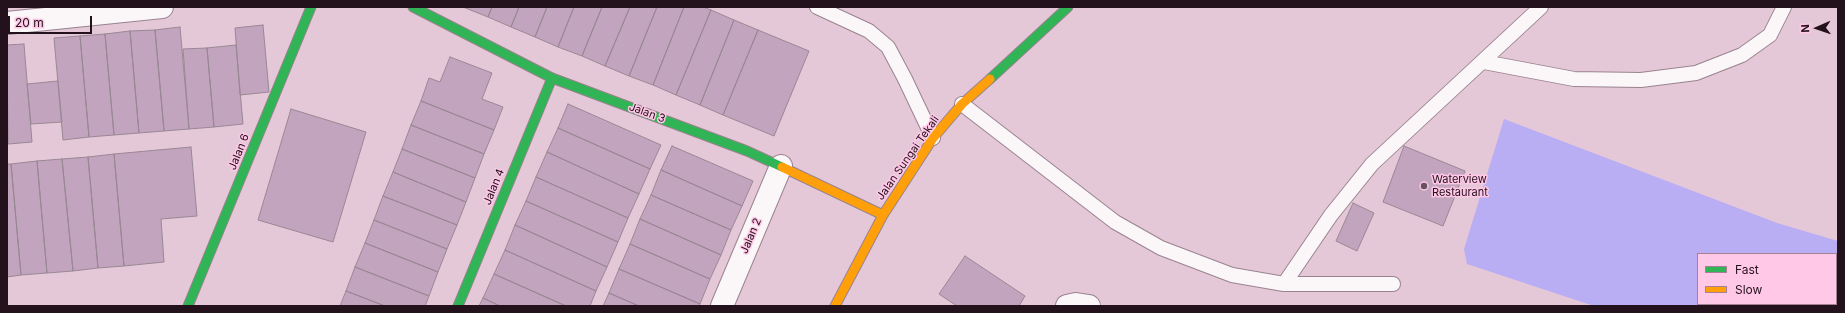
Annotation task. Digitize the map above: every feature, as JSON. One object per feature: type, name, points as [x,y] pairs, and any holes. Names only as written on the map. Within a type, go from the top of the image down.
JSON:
[{"type":"street","points":[[7,23],[162,7]]},
{"type":"street","name":"Jalan 6","points":[[188,306],[311,7]]},
{"type":"street","name":"Jalan 3","points":[[413,7],[552,78],[747,151],[883,215]]},
{"type":"street","name":"Jalan Sungai Tekali","points":[[1045,28],[1058,7]]},
{"type":"street","name":"Jalan Sungai Tekali","points":[[835,306],[883,215],[933,138],[962,104],[1068,7]]},
{"type":"street","name":"Jalan 4","points":[[458,306],[552,78]]},
{"type":"street","name":"Jalan 2","points":[[722,306],[781,166]]},
{"type":"street","points":[[1067,306],[1076,304],[1089,306]]},
{"type":"lane","points":[[817,7],[869,31],[888,47],[933,138]]},
{"type":"lane","points":[[1284,284],[1331,215],[1372,164],[1484,62],[1541,7]]},
{"type":"lane","points":[[1484,62],[1574,80],[1641,80],[1696,73],[1742,55],[1770,35],[1784,7]]},
{"type":"lane","points":[[962,104],[1115,222],[1161,248],[1232,275],[1284,284],[1393,284]]},
{"type":"shaded area","points":[[1504,119],[1777,223],[1838,241],[1838,306],[1594,306],[1467,264],[1464,249]]},
{"type":"building","points":[[463,7],[492,7],[488,17]]},
{"type":"building","points":[[492,7],[519,7],[511,27],[488,17]]},
{"type":"building","points":[[519,7],[547,7],[535,37],[511,27]]},
{"type":"building","points":[[547,7],[574,7],[558,47],[535,37]]},
{"type":"building","points":[[574,7],[602,7],[582,56],[558,47]]},
{"type":"building","points":[[602,7],[630,7],[605,66],[582,56]]},
{"type":"building","points":[[630,7],[657,7],[629,76],[605,66]]},
{"type":"building","points":[[657,7],[684,7],[653,85],[629,76]]},
{"type":"building","points":[[684,7],[703,7],[711,10],[676,95],[653,85]]},
{"type":"building","points":[[711,10],[734,20],[700,105],[676,95]]},
{"type":"building","points":[[734,20],[758,30],[723,115],[700,105]]},
{"type":"building","points":[[263,25],[269,92],[240,95],[235,28]]},
{"type":"building","points":[[180,27],[189,129],[164,131],[155,30]]},
{"type":"building","points":[[155,30],[164,131],[139,133],[130,31]]},
{"type":"building","points":[[758,30],[809,51],[774,136],[723,115]]},
{"type":"building","points":[[130,31],[139,133],[114,135],[105,34]]},
{"type":"building","points":[[105,34],[114,135],[89,137],[80,36]]},
{"type":"building","points":[[80,36],[89,137],[63,140],[54,38]]},
{"type":"building","points":[[24,44],[32,142],[8,144],[7,45]]},
{"type":"building","points":[[236,45],[243,124],[214,127],[207,48]]},
{"type":"building","points":[[207,48],[214,127],[189,129],[183,49]]},
{"type":"building","points":[[450,57],[492,73],[482,99],[503,107],[494,130],[421,101],[429,78],[440,82]]},
{"type":"building","points":[[58,81],[62,122],[31,124],[27,84]]},
{"type":"building","points":[[421,101],[494,130],[484,154],[411,125]]},
{"type":"building","points":[[568,104],[661,145],[650,169],[558,128]]},
{"type":"building","points":[[291,109],[366,132],[333,242],[258,220]]},
{"type":"building","points":[[411,125],[484,154],[475,178],[402,149]]},
{"type":"building","points":[[558,128],[650,169],[639,194],[547,152]]},
{"type":"building","points":[[672,146],[753,181],[742,206],[661,170]]},
{"type":"building","name":"Waterview Restaurant","points":[[1404,146],[1465,171],[1443,226],[1383,202]]},
{"type":"building","points":[[191,147],[197,216],[161,219],[164,262],[124,266],[114,154]]},
{"type":"building","points":[[402,149],[475,178],[466,202],[393,172]]},
{"type":"building","points":[[547,152],[639,194],[628,218],[536,177]]},
{"type":"building","points":[[114,154],[124,266],[98,268],[88,157]]},
{"type":"building","points":[[88,157],[98,268],[73,271],[62,159]]},
{"type":"building","points":[[62,159],[73,271],[47,273],[37,161]]},
{"type":"building","points":[[37,161],[47,273],[21,275],[11,164]]},
{"type":"building","points":[[7,164],[11,164],[21,275],[7,277]]},
{"type":"building","points":[[661,170],[742,206],[731,230],[651,195]]},
{"type":"building","points":[[393,172],[466,202],[457,225],[383,196]]},
{"type":"building","points":[[536,177],[628,218],[618,242],[526,201]]},
{"type":"building","points":[[651,195],[731,230],[721,255],[640,219]]},
{"type":"building","points":[[383,196],[457,225],[447,249],[374,220]]},
{"type":"building","points":[[526,201],[618,242],[607,267],[515,225]]},
{"type":"building","points":[[1353,203],[1374,213],[1357,251],[1336,241]]},
{"type":"building","points":[[640,219],[721,255],[710,279],[630,244]]},
{"type":"building","points":[[374,220],[447,249],[438,272],[365,243]]},
{"type":"building","points":[[515,225],[607,267],[596,291],[505,250]]},
{"type":"building","points":[[365,243],[438,272],[429,296],[355,267]]},
{"type":"building","points":[[630,244],[710,279],[700,304],[619,269]]},
{"type":"building","points":[[505,250],[596,291],[590,306],[566,306],[494,274]]},
{"type":"building","points":[[965,256],[1025,296],[1019,306],[957,306],[939,294]]},
{"type":"building","points":[[355,267],[429,296],[425,306],[385,306],[346,291]]},
{"type":"building","points":[[619,269],[700,304],[699,306],[639,306],[609,293]]},
{"type":"building","points":[[494,274],[566,306],[500,306],[483,298]]},
{"type":"building","points":[[346,291],[385,306],[340,306]]},
{"type":"building","points":[[609,293],[639,306],[603,306]]},
{"type":"building","points":[[483,298],[500,306],[479,306]]},
{"type":"traffic: fast","points":[[188,306],[311,7]]},
{"type":"traffic: fast","points":[[413,7],[552,78],[747,151],[782,167]]},
{"type":"traffic: fast","points":[[990,79],[1068,7]]},
{"type":"traffic: fast","points":[[458,306],[552,78]]},
{"type":"traffic: slow","points":[[835,306],[883,215],[933,138],[962,104],[990,79]]},
{"type":"traffic: slow","points":[[782,167],[883,215]]},
{"type":"place","name":"Waterview Restaurant","points":[[1424,186]]}]
